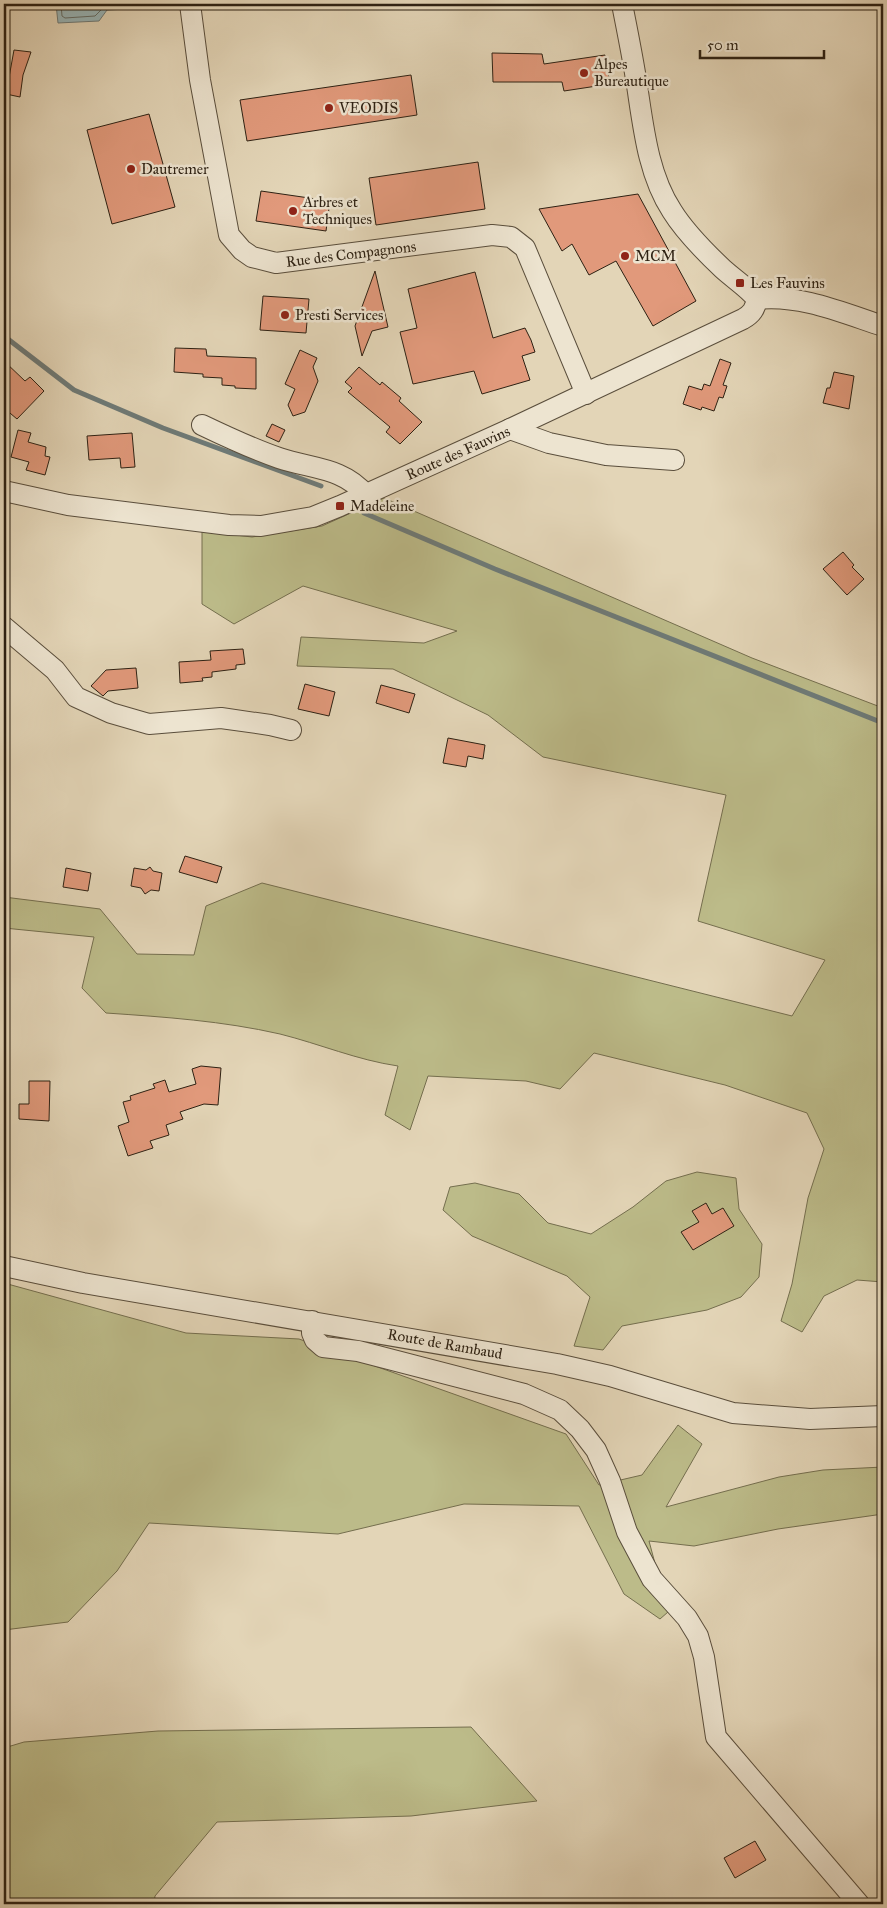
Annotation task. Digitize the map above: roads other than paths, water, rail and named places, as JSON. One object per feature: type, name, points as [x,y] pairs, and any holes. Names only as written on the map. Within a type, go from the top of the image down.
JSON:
[{"type":"street","name":"Rue des Compagnons","points":[[190,4],[200,80],[222,202],[229,235],[242,250],[252,258],[276,263],[492,235],[511,237],[525,248],[586,394]]},
{"type":"street","points":[[622,4],[632,49],[643,126],[658,184],[672,211],[691,236],[724,270],[751,291],[757,299],[783,298],[815,304],[883,326]]},
{"type":"street","name":"Route des Fauvins","points":[[4,491],[68,505],[229,525],[261,526],[313,517],[366,495],[510,429],[743,319],[751,315],[756,307],[757,299]]},
{"type":"street","points":[[202,425],[280,459],[345,476],[358,485],[366,495]]},
{"type":"street","points":[[510,429],[549,443],[606,455],[674,460]]},
{"type":"street","points":[[4,627],[55,670],[76,697],[111,713],[150,724],[221,718],[291,730]]},
{"type":"street","name":"Route de Rambaud","points":[[4,1266],[83,1283],[557,1364],[610,1376],[733,1413],[810,1419],[883,1416]]},
{"type":"street","points":[[312,1322],[312,1333],[315,1340],[323,1347],[358,1351],[524,1394],[560,1410],[580,1429],[596,1450],[610,1481],[627,1532],[652,1580],[687,1618],[698,1636],[704,1657],[716,1737],[859,1904]]},
{"type":"water","points":[[56,4],[148,4],[148,8],[107,10],[99,21],[58,23]]},
{"type":"waterway","points":[[4,336],[74,390],[163,428],[321,486]]},
{"type":"waterway","points":[[364,513],[495,569],[883,723]]},
{"type":"place","name":"Alpes Bureautique","points":[[584,73]]},
{"type":"place","name":"VEODIS","points":[[329,108]]},
{"type":"place","name":"Dautremer","points":[[131,169]]},
{"type":"place","name":"Arbres et Techniques","points":[[293,211]]},
{"type":"place","name":"MCM","points":[[625,256]]},
{"type":"place","name":"Les Fauvins","points":[[740,283]]},
{"type":"place","name":"Presti Services","points":[[285,315]]},
{"type":"place","name":"Madeleine","points":[[340,506]]}]
